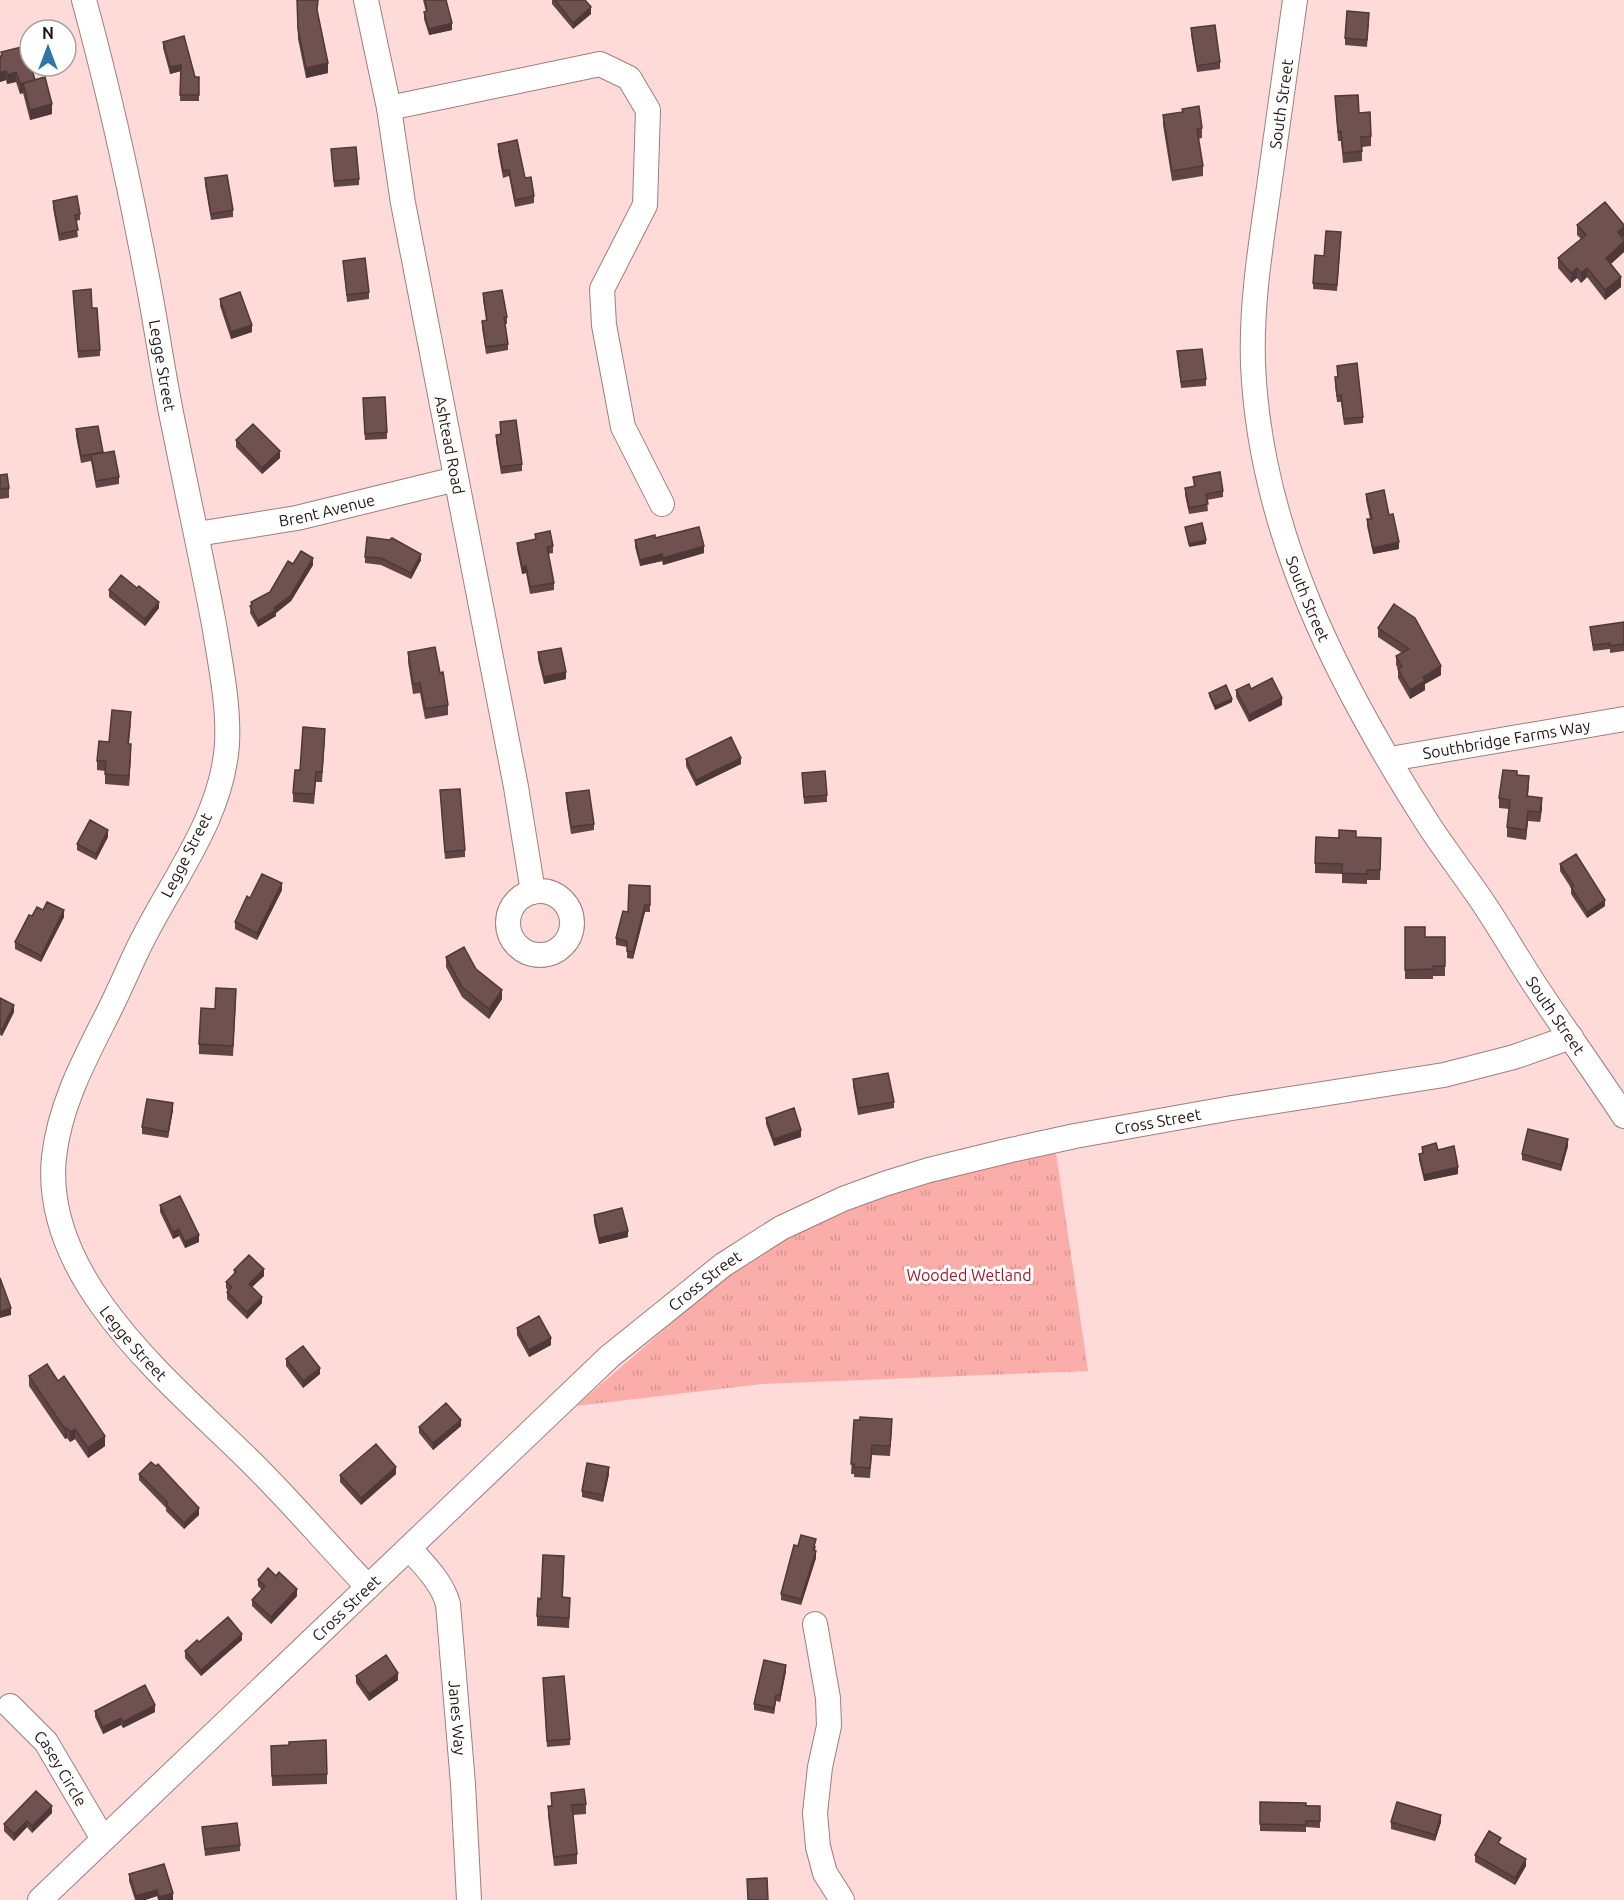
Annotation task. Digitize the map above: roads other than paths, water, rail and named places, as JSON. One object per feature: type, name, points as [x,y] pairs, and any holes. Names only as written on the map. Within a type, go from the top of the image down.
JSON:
[{"type":"street","name":"Legge Street","points":[[84,0],[133,203],[168,399],[197,534],[223,681],[227,735],[224,767],[206,820],[143,937],[112,1006],[75,1078],[56,1143],[53,1174],[55,1192],[67,1241],[78,1268],[88,1287],[115,1322],[169,1381],[290,1502],[368,1587]]},
{"type":"street","name":"Ashtead Road","points":[[366,0],[389,108],[403,203],[516,787],[533,892]]},
{"type":"street","name":"South Street","points":[[1295,0],[1256,283],[1253,363],[1262,444],[1276,504],[1310,606],[1348,689],[1430,826],[1624,1116]]},
{"type":"street","points":[[389,108],[600,64],[629,78],[648,110],[645,205],[602,289],[604,325],[623,427],[662,504]]},
{"type":"street","name":"Brent Avenue","points":[[197,534],[297,518],[456,479]]},
{"type":"street","name":"Southbridge Farms Way","points":[[1390,759],[1624,719]]},
{"type":"street","name":"Cross Street","points":[[40,1900],[310,1645],[610,1356],[674,1303],[742,1252],[781,1228],[863,1191],[921,1173],[1043,1142],[1232,1108],[1444,1075],[1504,1060],[1571,1037]]},
{"type":"street","name":"Janes Way","points":[[409,1548],[439,1584],[448,1604],[470,1900]]},
{"type":"street","points":[[815,1624],[828,1698],[829,1726],[820,1767],[815,1813],[818,1846],[825,1873],[842,1900]]},
{"type":"street","name":"Casey Circle","points":[[10,1706],[46,1742],[103,1839]]},
{"type":"park label","name":"Wooded Wetland","points":[[969,1275]]}]
